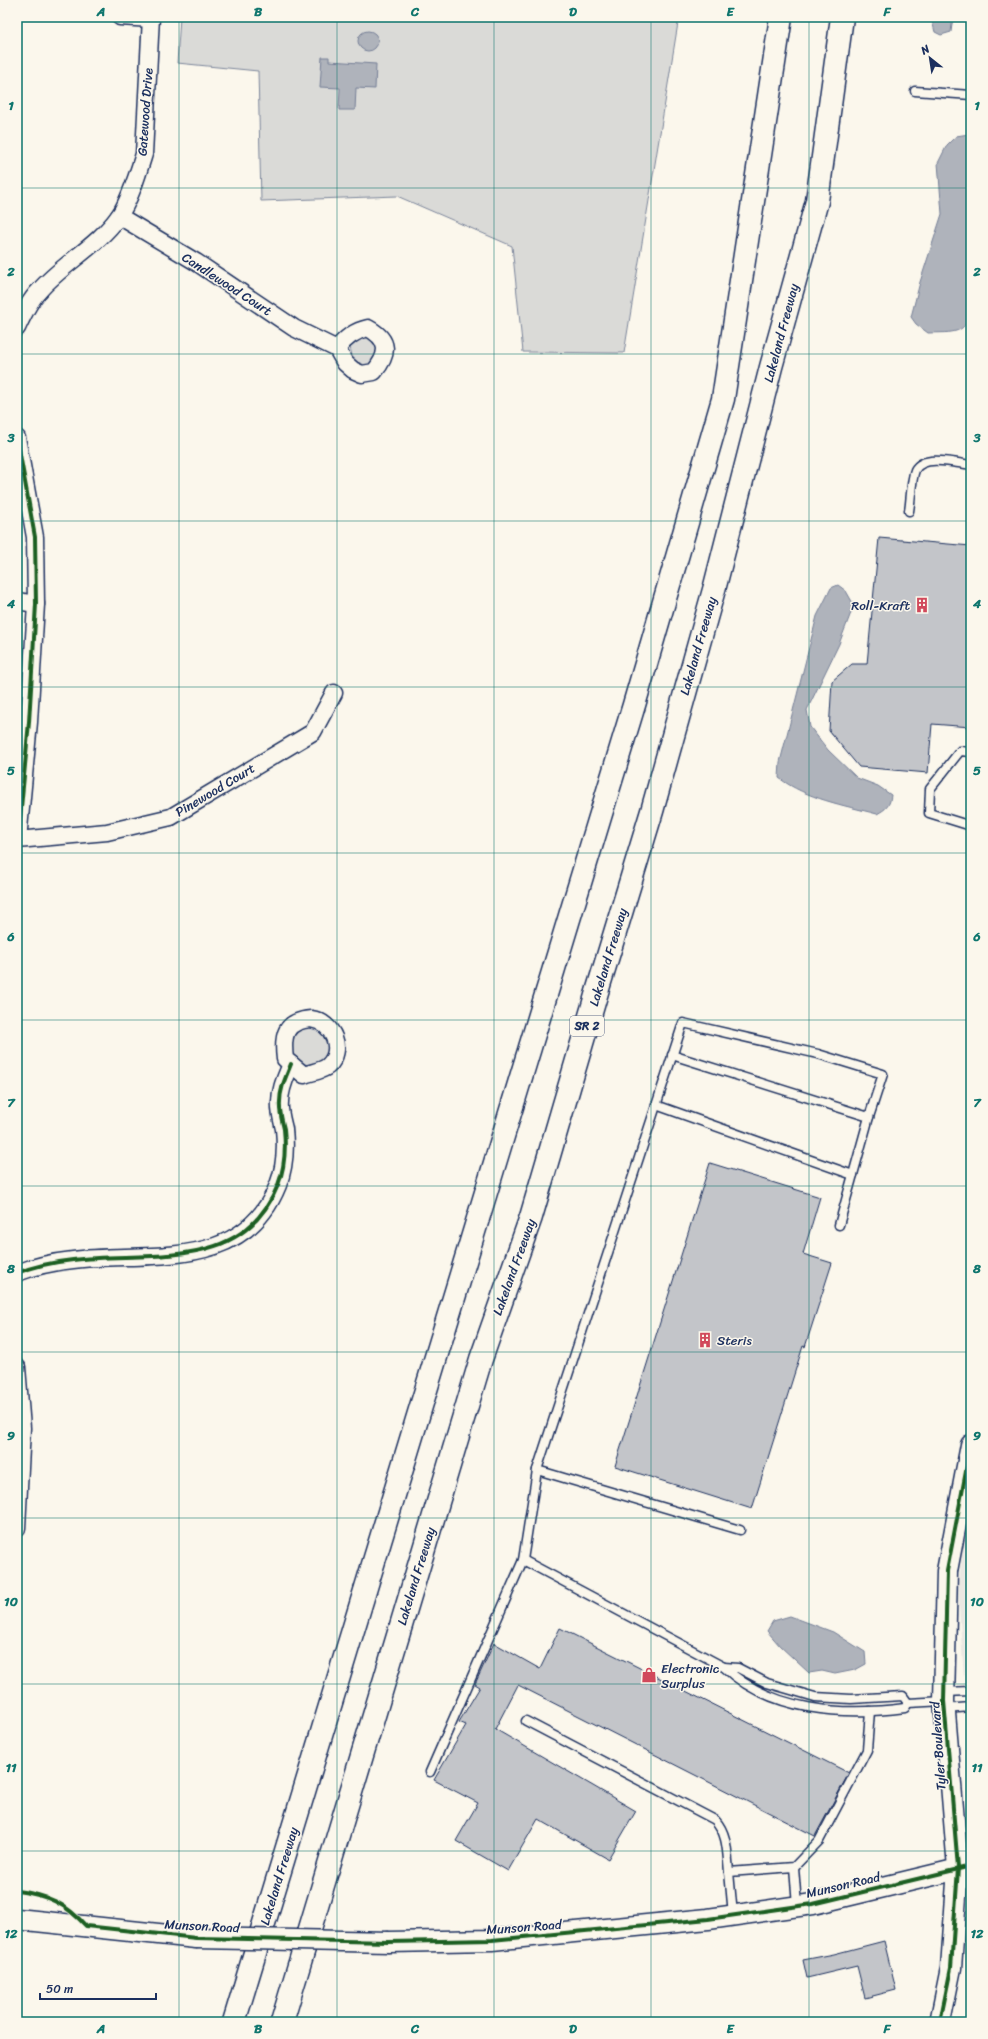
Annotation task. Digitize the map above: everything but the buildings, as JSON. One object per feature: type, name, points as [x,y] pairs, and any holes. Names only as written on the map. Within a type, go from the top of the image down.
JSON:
[{"type":"highway","name":"Lakeland Freeway","points":[[234,2022],[632,713],[723,399],[781,17]]},
{"type":"highway","name":"Lakeland Freeway","points":[[282,2022],[481,1359],[532,1217],[597,992],[652,811],[715,586],[769,375],[817,202],[842,17]]},
{"type":"street","name":"Gatewood Drive","points":[[17,328],[38,291],[55,275],[84,253],[119,216],[138,174],[144,154],[151,18],[120,17]]},
{"type":"street","name":"Candlewood Court","points":[[119,216],[196,262],[294,328],[337,349]]},
{"type":"street","points":[[17,438],[35,537],[36,604],[29,722],[18,840]]},
{"type":"street","points":[[17,601],[36,604]]},
{"type":"street","name":"Pinewood Court","points":[[18,840],[107,832],[171,817],[313,732],[334,692]]},
{"type":"street","points":[[17,1272],[73,1260],[187,1254],[213,1248],[234,1239],[260,1218],[271,1202],[281,1176],[286,1149],[280,1102],[282,1085],[292,1064]]},
{"type":"street","points":[[17,1367],[22,1428],[17,1528]]},
{"type":"street","name":"Tyler Boulevard","points":[[940,2022],[952,1968],[964,1867],[944,1701],[947,1571],[971,1445]]},
{"type":"street","name":"Munson Road","points":[[17,1919],[196,1938],[389,1942],[492,1940],[597,1931],[733,1916],[813,1904],[964,1867]]},
{"type":"lane","points":[[915,91],[971,95]]},
{"type":"lane","points":[[909,511],[915,470],[920,464],[928,460],[971,465]]},
{"type":"lane","points":[[971,752],[960,751],[930,789],[929,813],[971,826]]},
{"type":"lane","points":[[430,1772],[523,1560],[537,1470],[683,1023],[818,1054],[883,1074],[869,1117],[839,1225]]},
{"type":"lane","points":[[672,1055],[869,1117]]},
{"type":"lane","points":[[656,1105],[853,1175]]},
{"type":"lane","points":[[537,1470],[740,1530]]},
{"type":"lane","points":[[523,1560],[724,1667],[738,1680],[772,1696],[809,1708],[841,1712],[905,1708],[908,1703]]},
{"type":"lane","points":[[724,1667],[738,1668],[767,1682],[815,1697],[851,1699],[903,1696],[908,1703]]},
{"type":"lane","points":[[944,1701],[971,1691]]},
{"type":"lane","points":[[908,1703],[944,1701],[971,1707]]},
{"type":"lane","points":[[729,1872],[794,1867],[819,1841],[867,1750],[870,1711]]},
{"type":"lane","points":[[526,1721],[715,1820],[722,1828],[725,1837],[733,1916]]},
{"type":"lane","points":[[794,1867],[797,1906]]},
{"type":"shaded area","points":[[180,17],[679,17],[624,353],[523,352],[512,246],[397,196],[261,201],[258,71],[177,63]]},
{"type":"shaded area","points":[[931,17],[953,17],[951,32],[941,35],[935,32]]},
{"type":"shaded area","points":[[368,31],[375,34],[378,41],[375,48],[368,51],[361,48],[358,41],[361,34]]},
{"type":"shaded area","points":[[322,57],[329,57],[329,61],[376,64],[375,89],[356,88],[355,110],[339,110],[340,88],[320,87]]},
{"type":"shaded area","points":[[969,134],[971,136],[971,306],[969,316],[967,323],[958,330],[945,333],[928,333],[916,324],[911,317],[920,282],[942,214],[938,163],[947,145],[956,136]]},
{"type":"shaded area","points":[[365,337],[374,338],[380,349],[373,364],[360,367],[353,360],[350,347],[355,341]]},
{"type":"shaded area","points":[[838,585],[846,591],[854,605],[839,644],[807,710],[810,727],[828,750],[857,778],[878,786],[891,795],[890,802],[887,807],[877,814],[813,796],[779,778],[780,762],[817,616],[831,588]]},
{"type":"shaded area","points":[[310,1027],[320,1030],[326,1036],[329,1046],[326,1056],[320,1062],[310,1065],[300,1062],[294,1056],[291,1046],[294,1036],[300,1030]]},
{"type":"shaded area","points":[[971,1503],[971,1777],[958,1593],[964,1531]]},
{"type":"shaded area","points":[[790,1616],[833,1632],[865,1652],[866,1664],[855,1670],[835,1674],[822,1671],[809,1673],[780,1646],[767,1631],[773,1621]]},
{"type":"cycle path","points":[[17,438],[35,537],[36,604],[29,722],[18,840]]},
{"type":"cycle path","points":[[17,1273],[38,1266],[66,1261],[162,1256],[191,1252],[218,1245],[242,1233],[262,1213],[278,1185],[284,1164],[285,1143],[280,1109],[280,1097],[291,1064]]},
{"type":"cycle path","points":[[940,2022],[951,1968],[958,1868],[944,1701],[947,1571],[971,1445]]},
{"type":"cycle path","points":[[17,1891],[38,1895],[55,1901],[71,1911],[86,1926],[196,1938],[389,1942],[492,1940],[708,1919],[813,1904],[971,1866]]},
{"type":"place","name":"Roll-Kraft","points":[[922,605]]},
{"type":"place","name":"Steris","points":[[705,1340]]},
{"type":"place","name":"Electronic Surplus","points":[[649,1675]]}]
